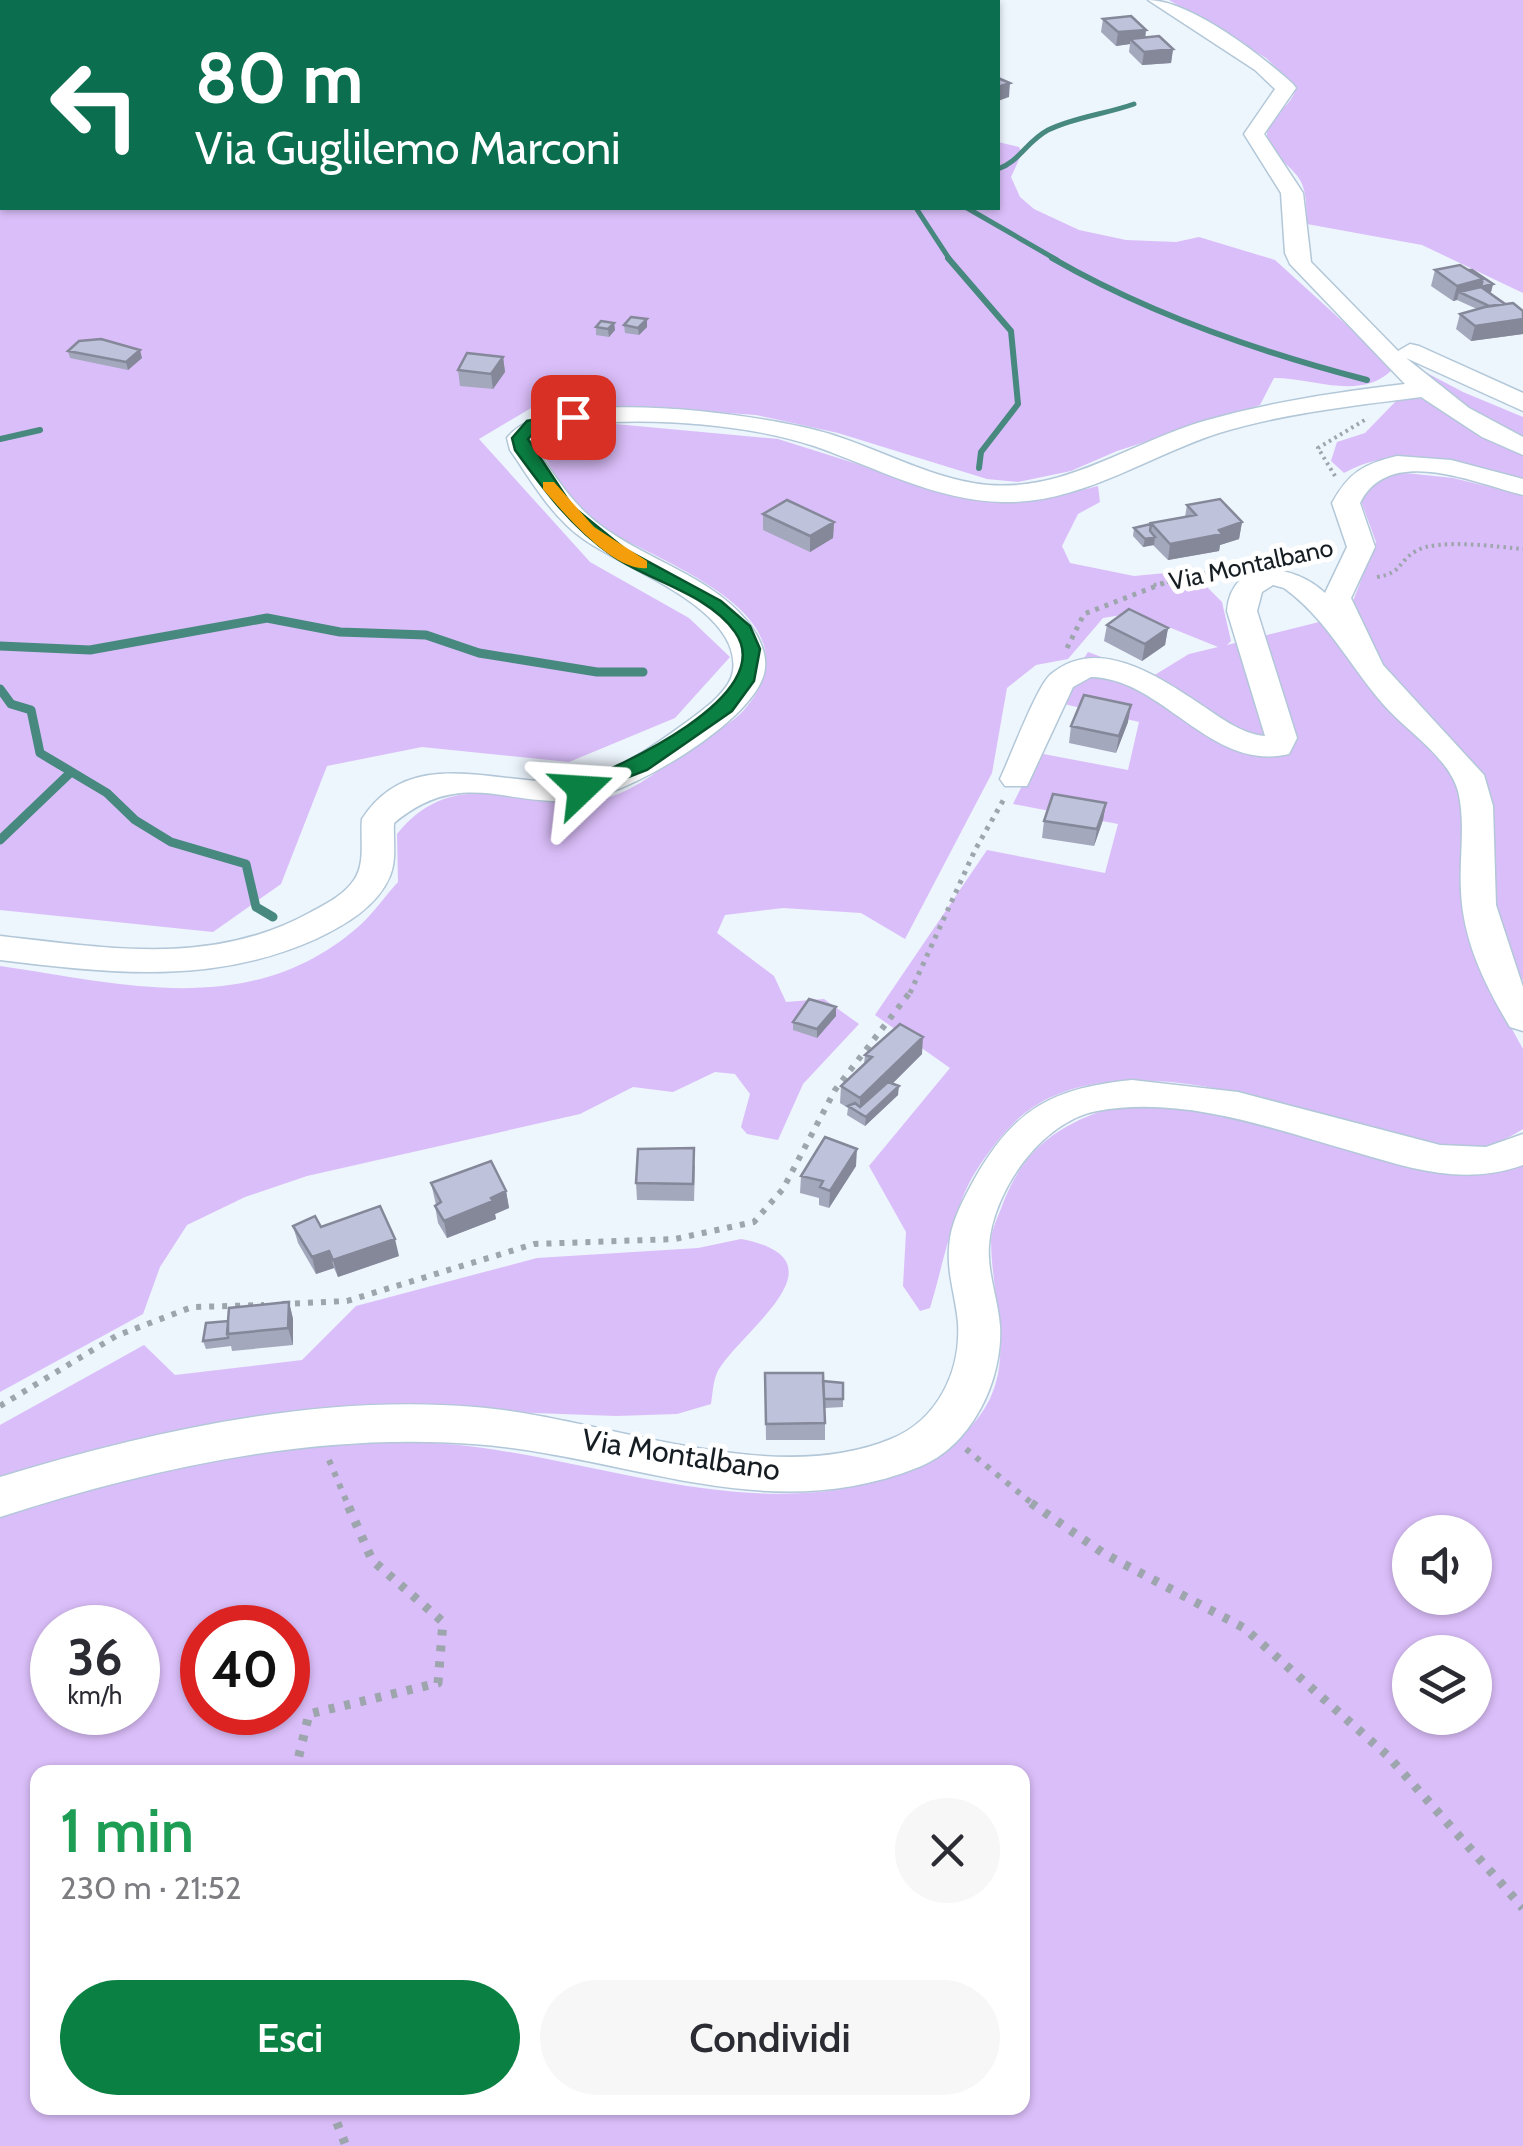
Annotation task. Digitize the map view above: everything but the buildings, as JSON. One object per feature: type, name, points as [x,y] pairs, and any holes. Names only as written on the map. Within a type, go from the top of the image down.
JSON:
[{"type":"street","points":[[1157,0],[1262,66],[1286,88],[1258,124],[1256,143],[1287,180],[1296,253],[1301,264],[1429,388],[1481,426],[1523,447]]},
{"type":"street","points":[[1345,310],[1415,354],[1523,403]]},
{"type":"street","points":[[0,948],[173,966],[256,952],[336,914],[361,895],[374,876],[378,820],[400,800],[438,786],[474,780],[569,789],[600,784],[640,766],[726,707],[745,681],[750,664],[751,649],[743,630],[715,605],[619,552],[566,509],[523,450],[520,438],[532,425],[602,416],[779,431],[812,438],[962,488],[999,494],[1071,487],[1183,436],[1260,415],[1429,388]]},
{"type":"street","name":"Via Montalbano","points":[[1354,643],[1337,598],[1361,547],[1346,503],[1348,492],[1364,474],[1399,464],[1523,487]]},
{"type":"street","name":"Via Montalbano","points":[[1016,779],[1065,677],[1104,669],[1141,678],[1233,740],[1278,747],[1282,738],[1242,611],[1245,593],[1268,577],[1295,581],[1354,643],[1376,678],[1459,762],[1470,781],[1481,847],[1479,903],[1488,954],[1523,1018]]},
{"type":"street","name":"Via Montalbano","points":[[0,1497],[69,1474],[142,1458],[316,1432],[474,1426],[555,1435],[748,1470],[815,1474],[908,1452],[942,1429],[958,1410],[977,1360],[979,1330],[968,1246],[973,1221],[1016,1147],[1039,1122],[1065,1107],[1100,1096],[1171,1098],[1246,1109],[1424,1156],[1481,1162],[1523,1148]]},
{"type":"path","points":[[1348,492],[1318,448],[1358,428],[1393,393]]},
{"type":"path","name":"Via Montalbano","points":[[1289,560],[1360,538]]},
{"type":"path","points":[[1351,570],[1390,576],[1415,551],[1437,545],[1523,550]]},
{"type":"path","name":"Via Montalbano","points":[[1056,658],[1067,648],[1084,614],[1143,588],[1240,564]]},
{"type":"path","points":[[0,1406],[116,1336],[192,1307],[347,1302],[534,1244],[675,1239],[754,1222],[783,1189],[835,1090],[910,994],[975,850],[1016,779]]},
{"type":"path","points":[[942,1429],[1036,1507],[1103,1552],[1244,1628],[1388,1756],[1523,1908]]},
{"type":"path","points":[[297,1765],[309,1714],[438,1683],[443,1622],[372,1560],[316,1432]]},
{"type":"path","points":[[334,2115],[346,2146]]},
{"type":"shaded area","points":[[1169,0],[1523,0],[1523,293],[1422,245],[1307,224],[1302,184],[1271,148],[1267,133],[1296,87],[1266,58]]},
{"type":"shaded area","points":[[1000,142],[1019,147],[1022,153],[1011,177],[1020,197],[1034,209],[1079,230],[1126,240],[1176,242],[1199,237],[1275,260],[1394,368],[1381,378],[1353,386],[1274,378],[1260,405],[1117,451],[1071,471],[1018,482],[987,479],[838,433],[756,415],[668,409],[570,411],[538,404],[479,439],[590,562],[689,618],[730,657],[675,718],[569,762],[422,747],[327,766],[281,884],[213,932],[0,910],[0,210],[1000,210]]},
{"type":"shaded area","points":[[1408,363],[1523,417],[1523,439],[1493,424]]},
{"type":"shaded area","points":[[1413,397],[1430,401],[1523,455],[1523,480],[1432,460],[1387,459],[1344,473],[1331,461],[1337,442],[1365,433],[1397,400]]},
{"type":"shaded area","points":[[615,424],[778,439],[962,497],[1031,499],[1098,486],[1100,502],[1078,514],[1062,546],[1070,563],[1134,576],[1166,573],[1198,578],[1222,602],[1231,641],[1227,645],[1323,621],[1457,774],[1485,980],[1523,1049],[1523,1129],[1486,1146],[1452,1148],[1199,1086],[1105,1082],[1062,1093],[1018,1118],[981,1164],[955,1219],[930,1308],[920,1311],[903,1286],[906,1232],[869,1166],[950,1068],[875,1015],[987,850],[1105,873],[1118,824],[1013,804],[1038,753],[1128,770],[1139,722],[1056,702],[1088,652],[1153,676],[1189,654],[1218,647],[1134,613],[1103,618],[1068,659],[1036,665],[1007,688],[992,773],[905,939],[861,913],[783,908],[725,915],[717,933],[774,976],[786,1002],[824,999],[859,1024],[803,1084],[778,1140],[747,1134],[741,1127],[750,1094],[735,1074],[715,1072],[673,1092],[633,1087],[580,1114],[307,1176],[245,1197],[187,1225],[160,1267],[143,1314],[0,1392],[0,966],[94,981],[186,988],[231,985],[274,975],[317,956],[369,916],[398,882],[397,834],[421,811],[446,798],[472,794],[581,802],[610,797],[643,781],[744,710],[762,681],[766,655],[758,631],[718,591],[586,517],[540,448],[544,434],[568,425]]},
{"type":"shaded area","points":[[1396,472],[1453,478],[1523,495],[1523,981],[1507,954],[1492,911],[1483,780],[1379,668],[1351,606],[1376,542],[1361,501],[1379,479]]},
{"type":"shaded area","points":[[1122,1104],[1197,1111],[1469,1174],[1506,1171],[1523,1162],[1523,2146],[0,2146],[0,1517],[143,1475],[251,1455],[354,1444],[454,1445],[667,1483],[773,1494],[840,1489],[901,1470],[949,1449],[985,1407],[1000,1363],[992,1233],[1022,1167],[1034,1151],[1064,1128]]},
{"type":"shaded area","points":[[741,1239],[771,1249],[786,1262],[788,1277],[781,1295],[718,1370],[711,1404],[677,1414],[616,1416],[380,1407],[0,1478],[0,1425],[144,1345],[175,1375],[302,1360],[356,1306],[537,1258],[698,1248]]},
{"type":"waterway","points":[[1000,168],[1048,130],[1134,104]]},
{"type":"waterway","points":[[917,210],[950,260]]},
{"type":"waterway","points":[[970,210],[1057,260]]},
{"type":"waterway","points":[[948,258],[1011,331],[1018,404],[981,452],[979,468]]},
{"type":"waterway","points":[[1052,258],[1127,297],[1205,330],[1367,380]]},
{"type":"waterway","points":[[0,439],[40,430]]},
{"type":"waterway","points":[[0,646],[90,650],[267,618],[340,632],[426,635],[479,653],[597,672],[643,672]]},
{"type":"waterway","points":[[0,689],[11,704],[31,710],[40,753],[107,793],[135,820],[171,842],[246,864],[256,907],[273,917]]},
{"type":"waterway","points":[[0,840],[69,774]]},
{"type":"slow traffic","points":[[549,485],[588,530],[641,564]]},
{"type":"route","points":[[573,417],[544,420],[523,431],[520,438],[523,450],[566,509],[619,552],[715,605],[743,630],[751,649],[745,681],[726,707],[640,766],[582,789]]}]
